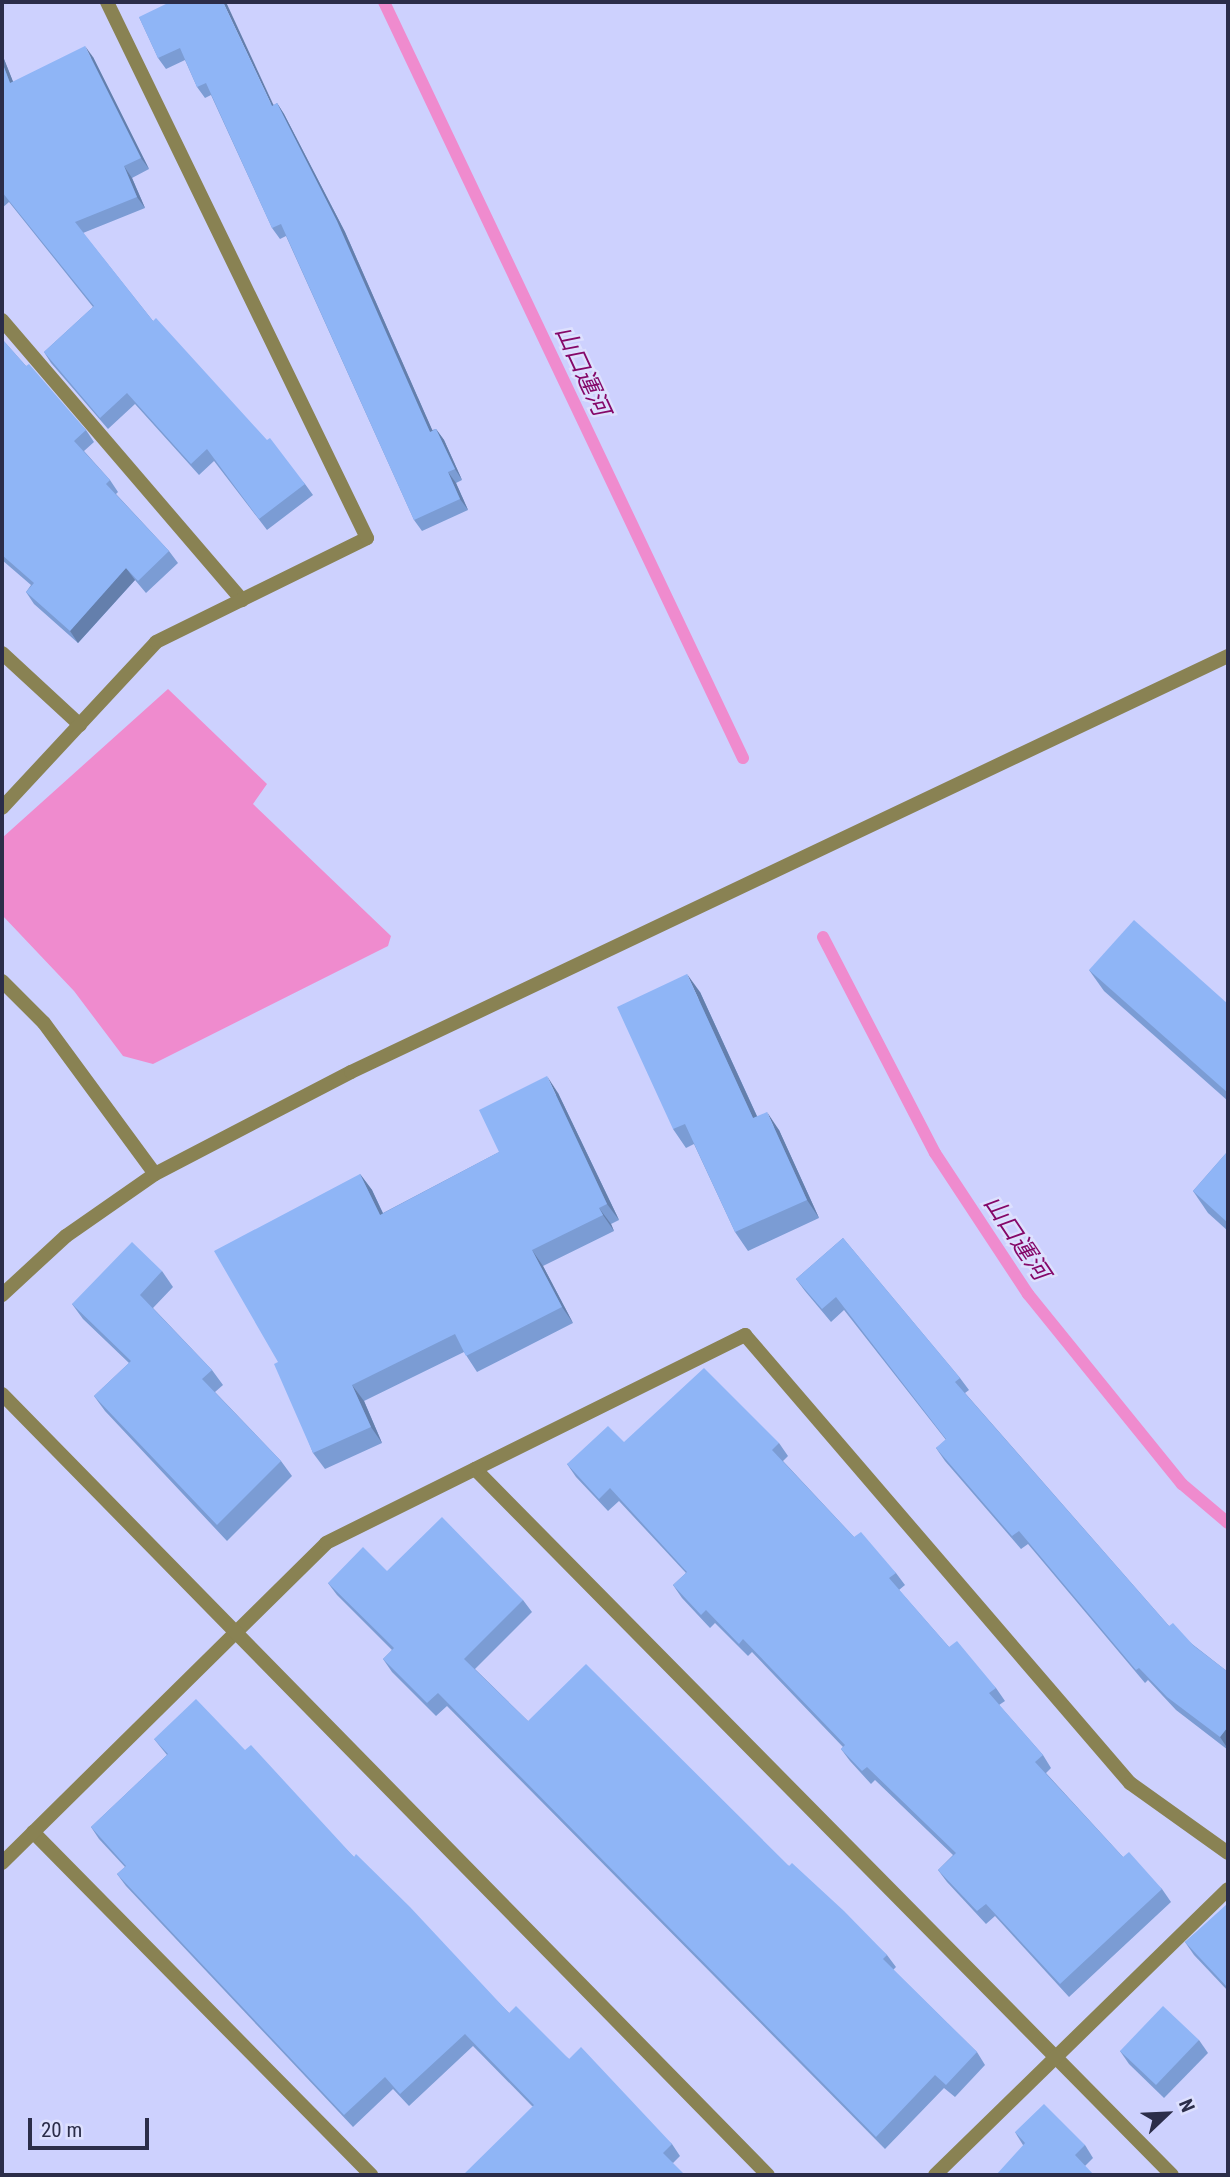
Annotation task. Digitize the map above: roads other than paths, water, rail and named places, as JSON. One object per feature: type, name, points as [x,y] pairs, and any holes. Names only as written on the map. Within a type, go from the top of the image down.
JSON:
[{"type":"street","points":[[2,808],[156,642],[367,538],[107,2]]},
{"type":"street","points":[[2,320],[242,600]]},
{"type":"street","points":[[2,653],[80,725]]},
{"type":"street","points":[[2,1295],[66,1236],[155,1174],[351,1072],[709,899],[1228,656]]},
{"type":"street","points":[[2,981],[44,1023],[155,1174]]},
{"type":"street","points":[[2,1863],[238,1634],[326,1543],[746,1335],[1130,1783],[1228,1853]]},
{"type":"street","points":[[2,1394],[768,2175]]},
{"type":"street","points":[[475,1469],[1172,2175]]},
{"type":"street","points":[[33,1832],[371,2175]]},
{"type":"street","points":[[935,2175],[1228,1889]]},
{"type":"waterway","name":"山口運河","points":[[384,2],[743,758]]},
{"type":"waterway","name":"山口運河","points":[[823,937],[935,1153],[1028,1294],[1182,1484],[1228,1523]]}]
